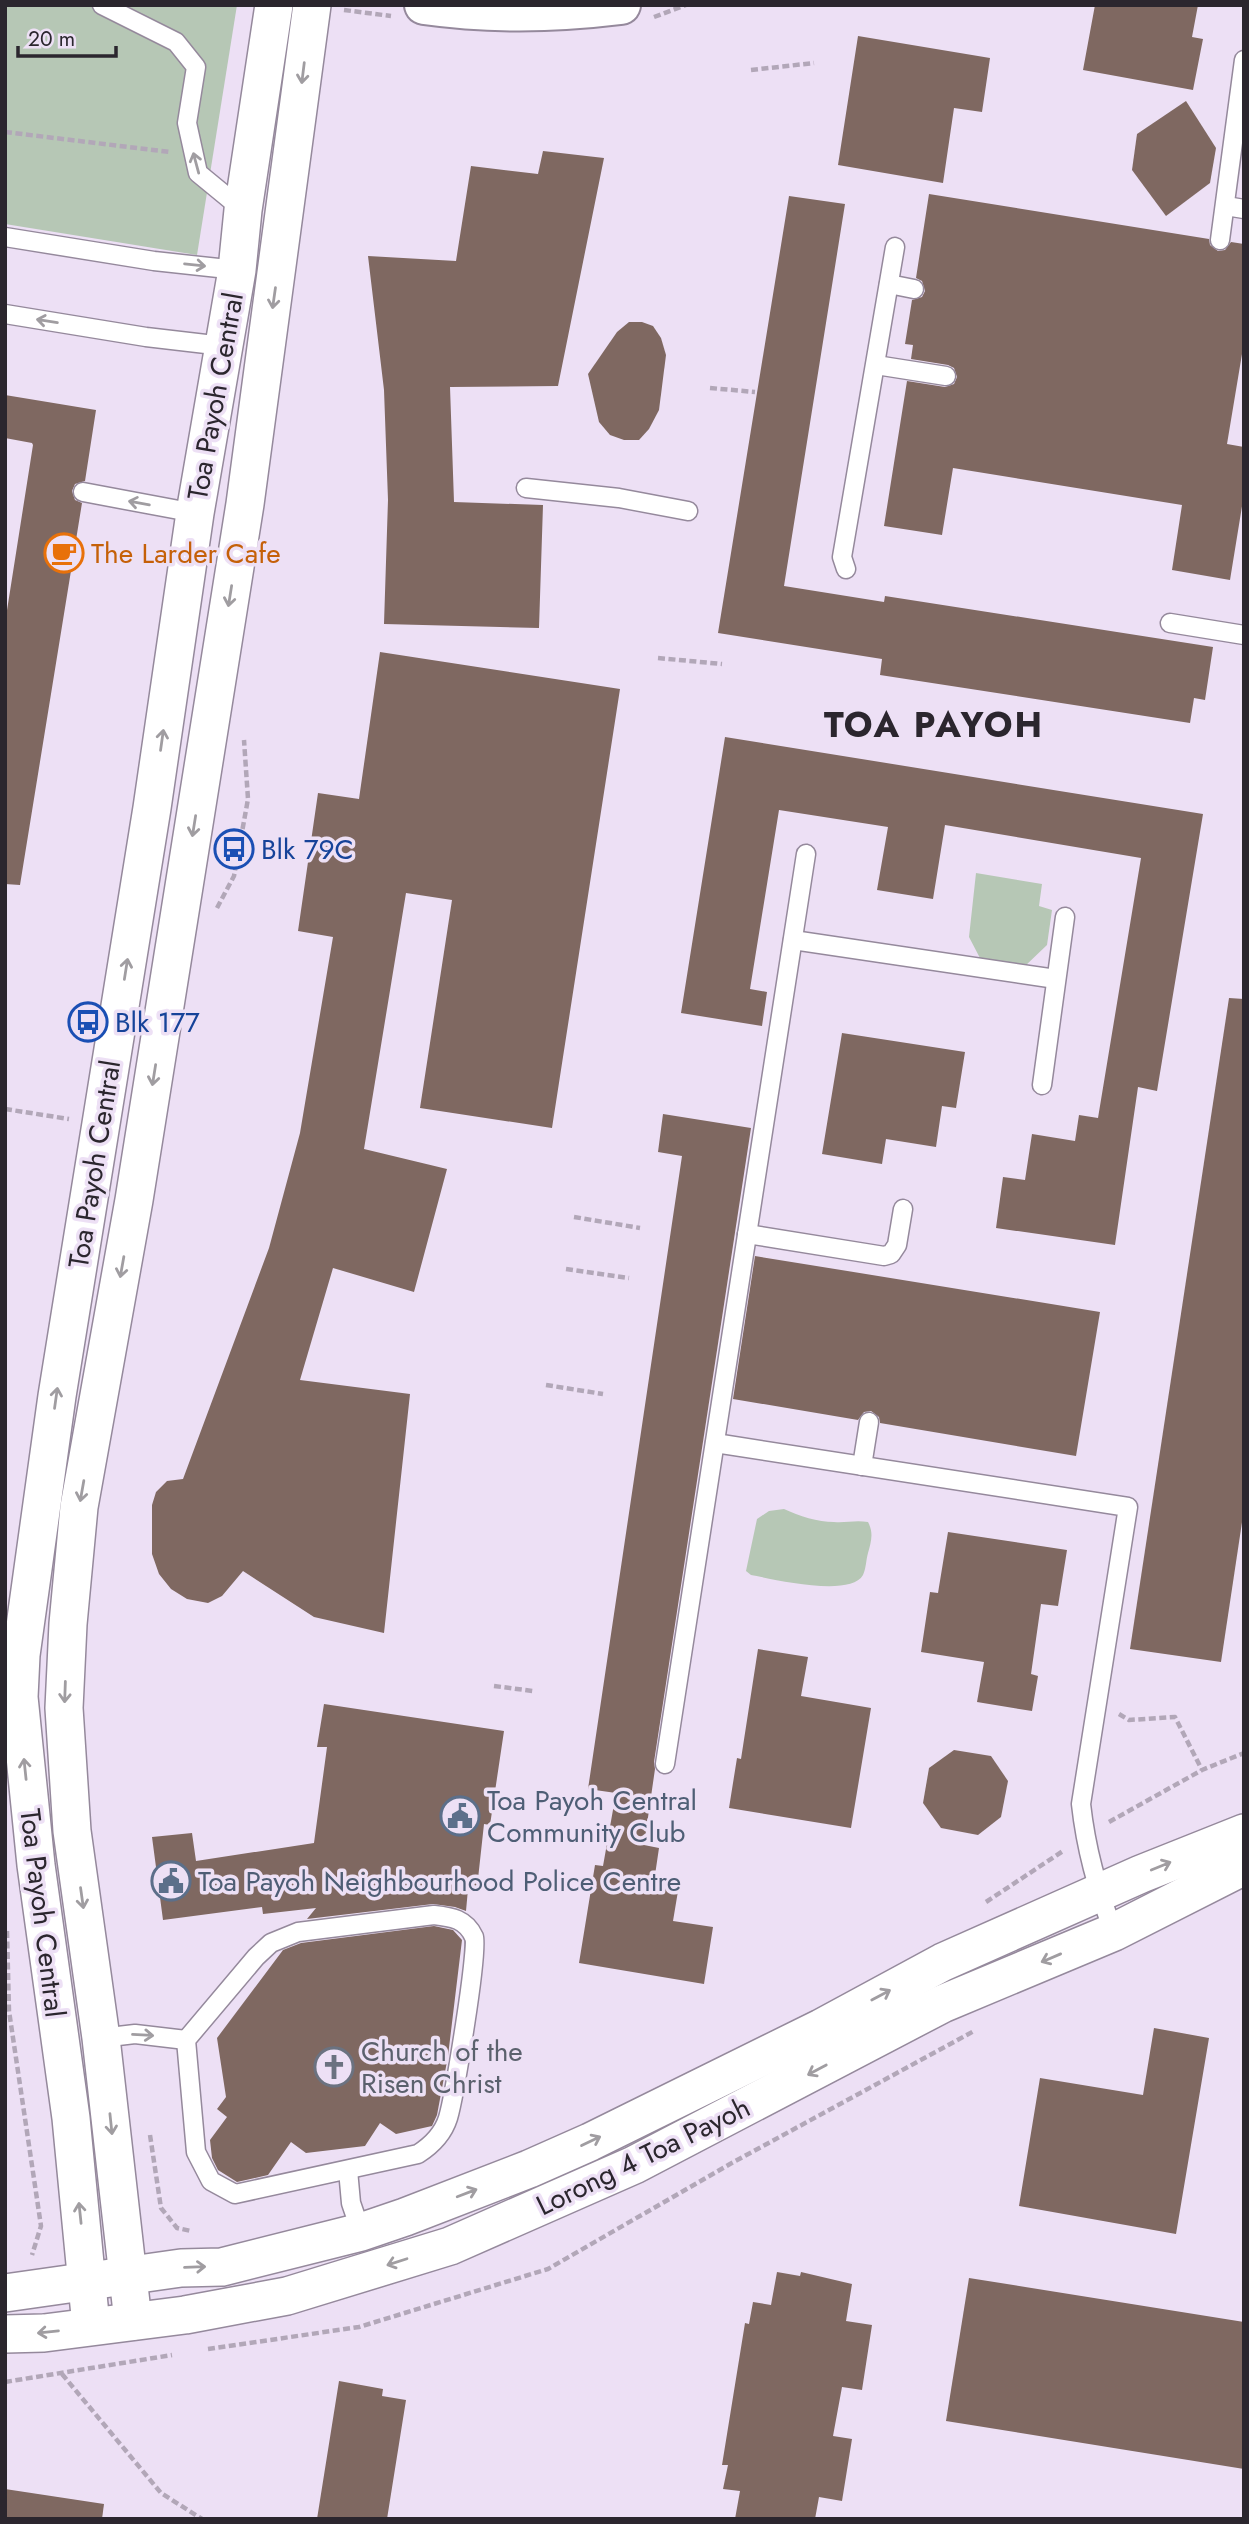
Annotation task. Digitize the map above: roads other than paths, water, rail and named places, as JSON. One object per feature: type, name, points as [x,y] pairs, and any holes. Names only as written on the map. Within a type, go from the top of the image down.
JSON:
[{"type":"street","name":"Toa Payoh Central","points":[[91,2326],[71,2118],[36,1866],[19,1697],[21,1655],[57,1396],[152,808],[195,513],[237,270],[243,210],[274,5]]},
{"type":"street","name":"Toa Payoh Central","points":[[133,2321],[101,2038],[72,1831],[64,1708],[68,1624],[79,1507],[134,1200],[327,8]]},
{"type":"street","points":[[413,12],[448,9],[637,11]]},
{"type":"street","name":"Lorong 4 Toa Payoh","points":[[5,2293],[181,2268],[222,2267],[361,2232],[529,2169],[590,2142],[821,2028],[943,1962],[1141,1874],[1244,1833]]},
{"type":"street","name":"Lorong 4 Toa Payoh","points":[[5,2334],[44,2333],[185,2315],[287,2295],[450,2246],[634,2165],[942,2004],[1114,1932],[1244,1866]]},
{"type":"lane","points":[[102,5],[176,42],[197,67],[187,123],[198,173],[243,210]]},
{"type":"lane","points":[[1220,240],[1244,60]]},
{"type":"lane","points":[[1226,206],[1244,209]]},
{"type":"lane","points":[[5,237],[154,261],[237,270]]},
{"type":"lane","points":[[846,569],[842,557],[895,247]]},
{"type":"lane","points":[[889,284],[914,289]]},
{"type":"lane","points":[[5,314],[146,337],[223,346]]},
{"type":"lane","points":[[876,365],[946,376]]},
{"type":"lane","points":[[526,488],[619,498],[688,511]]},
{"type":"lane","points":[[83,492],[195,513]]},
{"type":"lane","points":[[1170,623],[1244,635]]},
{"type":"lane","points":[[666,1764],[806,854]]},
{"type":"lane","points":[[1042,1085],[1065,917]]},
{"type":"lane","points":[[793,940],[1056,979]]},
{"type":"lane","points":[[747,1234],[884,1256],[891,1254],[897,1245],[902,1209]]},
{"type":"lane","points":[[862,1466],[869,1422]]},
{"type":"lane","points":[[715,1443],[1128,1507],[1081,1804],[1085,1836],[1099,1894],[1114,1932]]},
{"type":"lane","points":[[434,1915],[453,1917],[467,1924],[476,1940],[448,2120],[435,2142],[418,2154],[235,2194],[211,2181],[196,2152],[186,2040],[256,1957],[271,1943],[298,1932],[434,1915]]},
{"type":"lane","points":[[101,2038],[135,2034],[186,2040]]},
{"type":"lane","points":[[348,2170],[351,2203],[361,2232]]},
{"type":"place","name":"The Larder Cafe","points":[[64,553]]},
{"type":"place","name":"Blk 79C","points":[[234,849]]},
{"type":"place","name":"Blk 177","points":[[88,1022]]},
{"type":"place","name":"Toa Payoh Central Community Club","points":[[460,1816]]},
{"type":"place","name":"Toa Payoh Neighbourhood Police Centre","points":[[171,1881]]},
{"type":"place","name":"Church of the Risen Christ","points":[[334,2067]]},
{"type":"district","name":"TOA PAYOH","points":[[934,725]]}]
